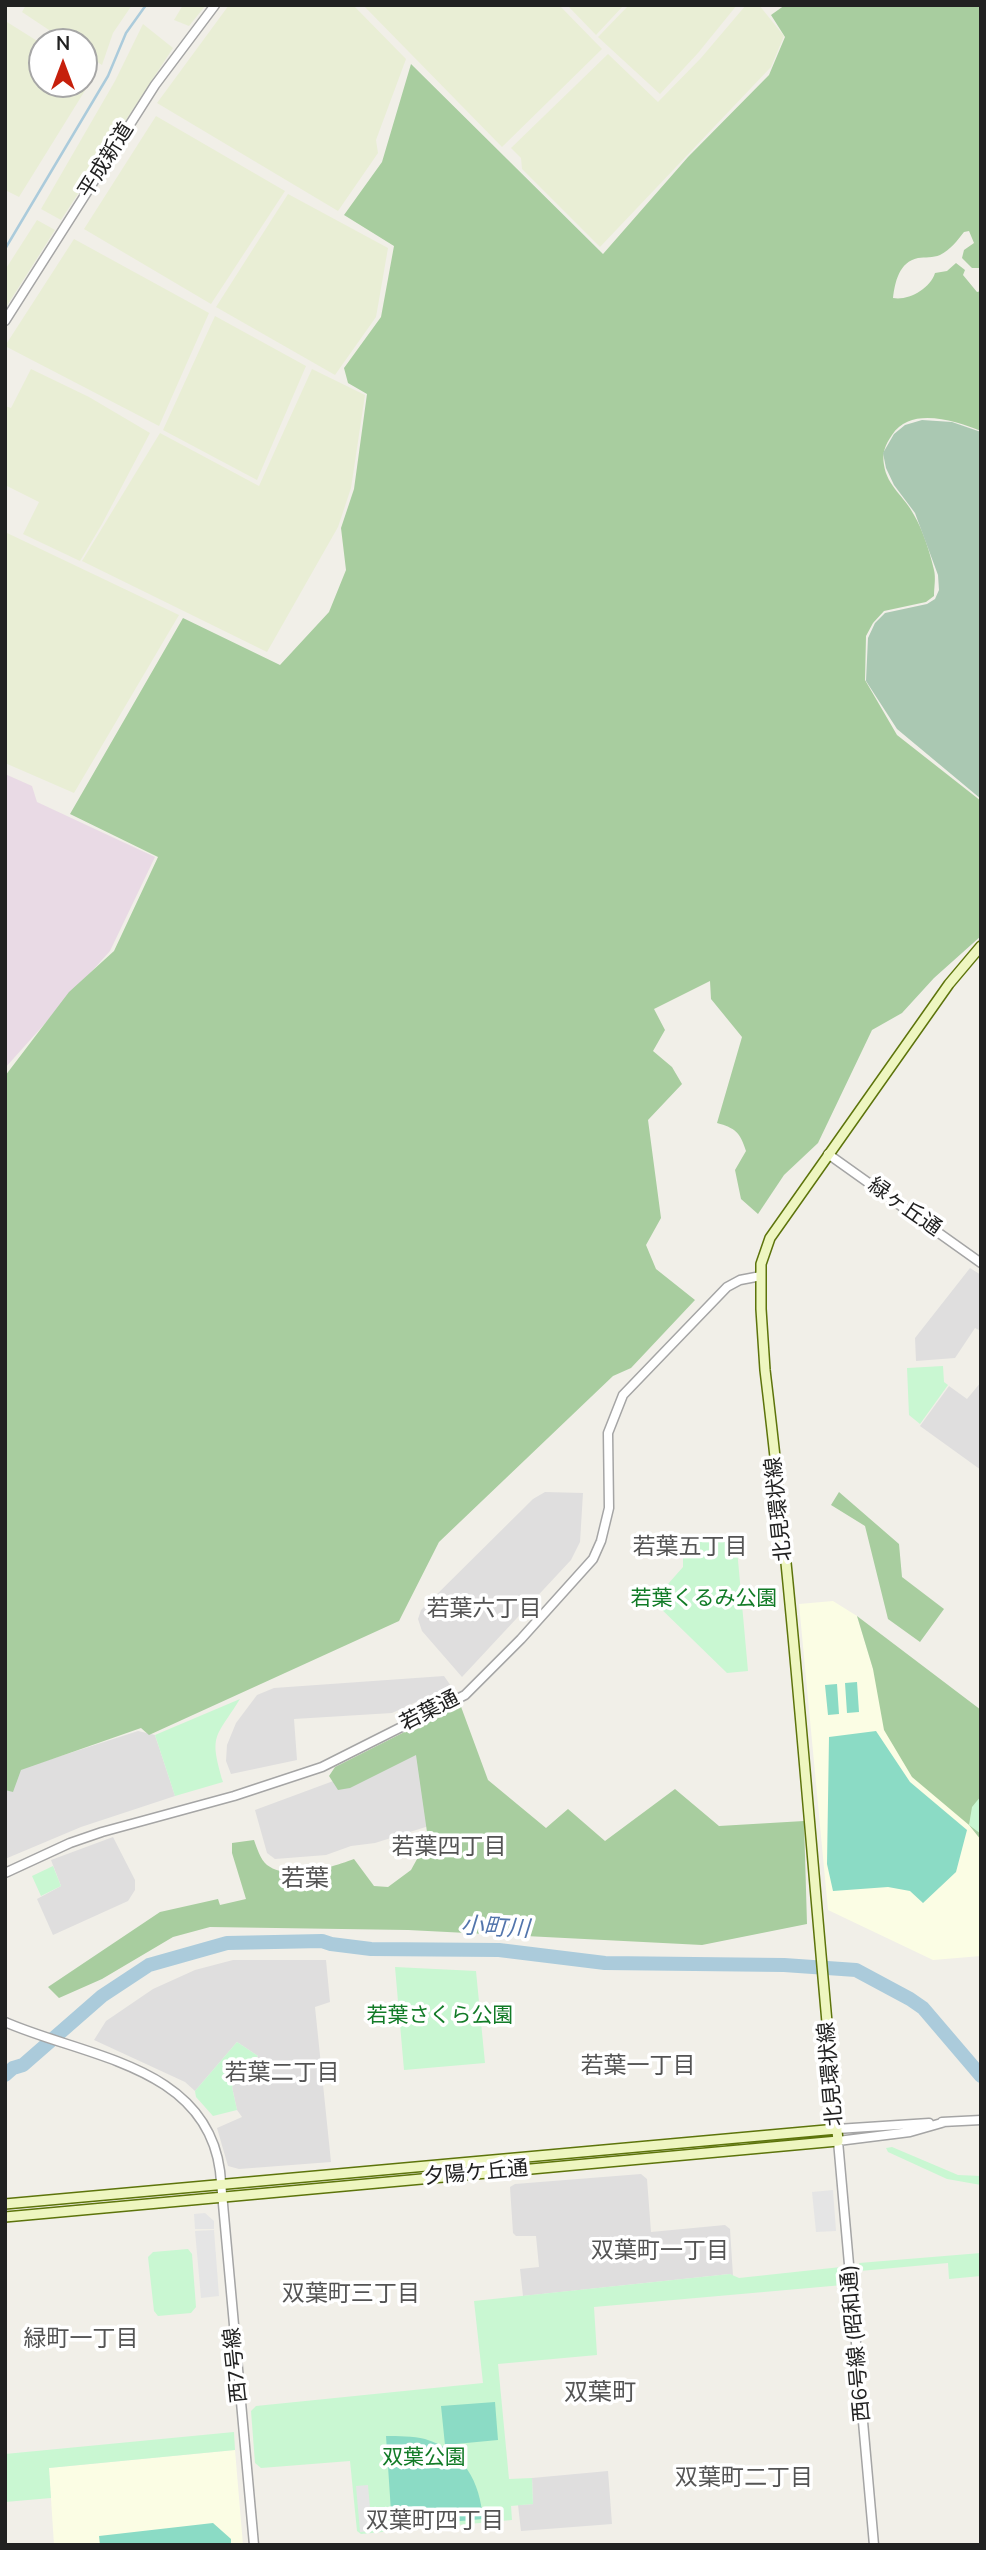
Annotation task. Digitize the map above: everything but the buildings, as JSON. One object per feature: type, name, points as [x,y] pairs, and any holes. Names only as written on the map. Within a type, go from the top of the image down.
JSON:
[{"type":"main road","name":"北見環状線","points":[[838,2141],[809,1804],[765,1370],[761,1264],[770,1238],[828,1154],[949,984],[981,946]]},
{"type":"main road","name":"夕陽ケ丘通","points":[[5,2217],[222,2191],[837,2129]]},
{"type":"main road","name":"夕陽ケ丘通","points":[[5,2204],[222,2191],[724,2153],[838,2141]]},
{"type":"street","name":"平成新道","points":[[5,321],[155,85],[215,5]]},
{"type":"street","name":"緑ヶ丘通","points":[[828,1154],[981,1263]]},
{"type":"street","name":"若葉通","points":[[5,1873],[70,1843],[102,1832],[234,1796],[322,1767],[466,1695],[593,1559],[601,1541],[609,1508],[608,1433],[624,1395],[727,1287],[740,1280],[761,1276]]},
{"type":"street","points":[[5,2022],[162,2082],[183,2098],[206,2126],[219,2165],[222,2191]]},
{"type":"street","name":"夕陽ケ丘通","points":[[837,2129],[981,2120]]},
{"type":"street","name":"夕陽ケ丘通","points":[[838,2141],[893,2135],[945,2122]]},
{"type":"street","name":"西6号線 (昭和通)","points":[[838,2141],[874,2545]]},
{"type":"street","name":"西7号線","points":[[222,2191],[254,2545]]},
{"type":"shaded area","points":[[26,5],[132,5],[113,33],[102,65],[98,62],[98,28],[46,28],[22,12]]},
{"type":"shaded area","points":[[183,5],[206,5],[189,26],[174,20]]},
{"type":"shaded area","points":[[229,5],[353,5],[406,59],[376,140],[378,153],[338,211],[157,103]]},
{"type":"shaded area","points":[[363,5],[559,5],[602,49],[502,147]]},
{"type":"shaded area","points":[[567,5],[624,5],[596,35]]},
{"type":"shaded area","points":[[629,5],[737,5],[660,94],[598,37]]},
{"type":"shaded area","points":[[746,5],[759,5],[784,36],[771,67],[600,247],[522,169],[521,158],[511,148],[608,54],[658,102],[701,58]]},
{"type":"shaded area","points":[[7,22],[28,35],[28,98],[80,98],[19,197],[5,190]]},
{"type":"shaded area","points":[[143,24],[173,48],[61,220],[41,209],[115,81]]},
{"type":"shaded area","points":[[156,116],[285,191],[211,304],[84,229]]},
{"type":"shaded area","points":[[288,194],[388,248],[376,317],[335,375],[216,307]]},
{"type":"shaded area","points":[[37,220],[55,230],[5,309],[5,270]]},
{"type":"shaded area","points":[[74,239],[209,313],[159,426],[5,346]]},
{"type":"shaded area","points":[[215,316],[306,366],[257,480],[163,430]]},
{"type":"shaded area","points":[[31,369],[89,397],[150,433],[80,561],[23,534],[39,502],[5,485],[5,406],[11,408]]},
{"type":"shaded area","points":[[312,369],[365,395],[351,488],[338,527],[267,652],[82,561],[160,433],[259,486]]},
{"type":"shaded area","points":[[922,420],[952,422],[981,432],[981,799],[897,729],[866,681],[868,638],[875,623],[885,613],[927,604],[935,599],[939,590],[938,575],[915,513],[894,485],[883,453],[894,434],[905,425]]},
{"type":"shaded area","points":[[5,532],[179,615],[74,793],[5,763]]},
{"type":"shaded area","points":[[5,774],[32,786],[37,802],[155,857],[110,951],[5,1068]]},
{"type":"shaded area","points":[[970,1268],[981,1275],[981,1331],[975,1328],[955,1358],[916,1361],[915,1338]]},
{"type":"shaded area","points":[[981,1382],[981,1470],[920,1426],[949,1386],[967,1399]]},
{"type":"shaded area","points":[[545,1492],[583,1493],[580,1542],[571,1560],[462,1677],[422,1631],[418,1619],[421,1610],[533,1499]]},
{"type":"shaded area","points":[[833,1601],[857,1616],[873,1669],[981,1834],[981,1956],[933,1960],[828,1910],[799,1604]]},
{"type":"shaded area","points":[[444,1676],[451,1686],[392,1713],[294,1719],[297,1760],[231,1774],[226,1761],[227,1745],[236,1723],[257,1695],[274,1688]]},
{"type":"shaded area","points":[[138,1731],[155,1735],[175,1796],[81,1827],[5,1859],[5,1774]]},
{"type":"shaded area","points":[[417,1750],[432,1825],[326,1855],[275,1859],[267,1853],[255,1810]]},
{"type":"shaded area","points":[[113,1837],[135,1880],[135,1890],[128,1901],[53,1935],[37,1899],[61,1886],[51,1860]]},
{"type":"shaded area","points":[[233,1960],[326,1960],[330,2002],[315,2007],[331,2162],[239,2169],[228,2166],[217,2128],[242,2117],[237,2110],[232,2087],[238,2076],[258,2056],[237,2042],[195,2091],[185,2082],[94,2040],[106,2021],[153,1989],[195,1970]]},
{"type":"shaded area","points":[[641,2174],[647,2179],[651,2232],[725,2225],[730,2229],[733,2276],[730,2274],[523,2296],[520,2269],[539,2267],[536,2236],[516,2236],[513,2233],[510,2187],[515,2184]]},
{"type":"shaded area","points":[[833,2190],[836,2231],[816,2232],[812,2192]]},
{"type":"shaded area","points":[[205,2213],[214,2221],[214,2229],[195,2229],[194,2214]]},
{"type":"shaded area","points":[[214,2230],[219,2296],[201,2298],[195,2231]]},
{"type":"shaded area","points":[[235,2450],[243,2545],[54,2545],[49,2468]]},
{"type":"shaded area","points":[[608,2471],[612,2524],[521,2531],[518,2505],[533,2504],[532,2478]]},
{"type":"shaded area","points":[[368,2485],[372,2531],[360,2532],[356,2486]]},
{"type":"green space","points":[[785,5],[981,5],[981,268],[972,268],[962,258],[964,250],[974,243],[969,231],[964,232],[940,255],[918,258],[906,264],[897,279],[893,298],[905,298],[918,293],[935,273],[947,271],[956,263],[965,270],[963,275],[977,292],[981,291],[981,431],[946,420],[922,418],[900,426],[886,446],[883,457],[886,472],[914,515],[928,549],[935,573],[934,596],[926,602],[884,611],[873,623],[866,636],[865,680],[897,735],[981,801],[981,936],[934,978],[902,1013],[872,1030],[818,1143],[784,1175],[758,1214],[741,1199],[735,1170],[746,1151],[741,1139],[733,1129],[717,1123],[742,1037],[711,999],[710,981],[654,1009],[665,1030],[653,1051],[672,1067],[682,1084],[648,1120],[661,1218],[646,1245],[656,1269],[695,1300],[631,1368],[613,1376],[439,1542],[399,1621],[149,1735],[141,1728],[21,1770],[13,1792],[5,1790],[5,1076],[69,992],[114,951],[158,857],[70,814],[183,618],[280,665],[329,612],[346,570],[341,528],[354,489],[367,394],[348,383],[344,368],[381,317],[394,246],[344,215],[382,162],[411,64],[603,254],[688,157],[769,75],[785,37],[771,15]]},
{"type":"green space","points":[[943,1366],[944,1382],[948,1385],[920,1424],[909,1415],[907,1368]]},
{"type":"green space","points":[[839,1492],[899,1544],[902,1577],[944,1609],[920,1642],[888,1619],[865,1526],[831,1505]]},
{"type":"green space","name":"若葉くるみ公園","points":[[736,1538],[748,1671],[727,1673],[653,1601],[683,1567],[683,1541]]},
{"type":"green space","points":[[857,1616],[981,1710],[981,1840],[969,1825],[912,1777],[884,1730],[873,1669]]},
{"type":"green space","points":[[857,1682],[859,1712],[847,1713],[845,1683]]},
{"type":"green space","points":[[837,1684],[839,1714],[828,1715],[825,1685]]},
{"type":"green space","points":[[240,1699],[217,1738],[216,1754],[223,1782],[175,1796],[155,1735]]},
{"type":"green space","points":[[460,1704],[488,1780],[546,1828],[568,1809],[605,1841],[675,1789],[719,1826],[804,1821],[807,1924],[702,1945],[408,1930],[210,1927],[173,1937],[102,1979],[59,1998],[48,1987],[160,1912],[218,1899],[220,1905],[246,1899],[232,1853],[232,1843],[254,1840],[267,1865],[286,1872],[310,1871],[354,1859],[374,1886],[388,1887],[411,1870],[428,1839],[416,1755],[350,1788],[338,1790],[329,1776],[335,1767]]},
{"type":"green space","points":[[876,1731],[910,1782],[967,1830],[956,1872],[923,1903],[910,1891],[888,1887],[833,1891],[827,1864],[829,1737]]},
{"type":"green space","points":[[981,1796],[981,1834],[969,1825],[972,1807]]},
{"type":"green space","points":[[53,1866],[61,1886],[41,1896],[32,1876]]},
{"type":"green space","name":"若葉さくら公園","points":[[395,1967],[476,1971],[485,2063],[404,2070]]},
{"type":"green space","points":[[237,2042],[258,2056],[238,2076],[232,2087],[237,2110],[213,2116],[196,2097],[195,2091]]},
{"type":"green space","points":[[892,2147],[958,2175],[981,2176],[981,2185],[947,2179],[888,2152],[886,2148]]},
{"type":"green space","points":[[188,2249],[192,2254],[196,2307],[191,2313],[158,2316],[154,2311],[148,2257],[153,2252]]},
{"type":"green space","points":[[981,2253],[981,2276],[949,2279],[948,2263],[860,2271],[859,2263]]},
{"type":"green space","name":"双葉公園","points":[[841,2267],[843,2285],[594,2307],[597,2355],[498,2364],[509,2479],[532,2478],[533,2504],[511,2506],[512,2520],[361,2534],[357,2531],[350,2461],[261,2468],[255,2463],[251,2411],[256,2406],[483,2383],[474,2301],[730,2274],[739,2278]]},
{"type":"green space","points":[[495,2402],[498,2440],[445,2445],[441,2406]]},
{"type":"green space","points":[[234,2432],[235,2450],[49,2468],[51,2498],[5,2502],[5,2454]]},
{"type":"green space","points":[[386,2436],[425,2439],[450,2451],[468,2470],[474,2481],[483,2519],[392,2527]]},
{"type":"green space","points":[[213,2523],[231,2539],[231,2545],[100,2545],[99,2536]]},
{"type":"waterway","points":[[5,249],[108,76],[126,33],[146,5]]},
{"type":"waterway","name":"小町川","points":[[5,2075],[13,2068],[23,2065],[102,1996],[149,1965],[227,1943],[322,1941],[371,1949],[499,1950],[605,1963],[784,1965],[856,1970],[923,2008],[981,2076]]},
{"type":"district","name":"若葉五丁目","points":[[690,1548]]},
{"type":"district","name":"若葉六丁目","points":[[484,1610]]},
{"type":"district","name":"若葉四丁目","points":[[449,1848]]},
{"type":"district","name":"若葉","points":[[305,1880]]},
{"type":"district","name":"若葉一丁目","points":[[638,2067]]},
{"type":"district","name":"若葉二丁目","points":[[282,2074]]},
{"type":"district","name":"双葉町一丁目","points":[[660,2252]]},
{"type":"district","name":"双葉町三丁目","points":[[351,2295]]},
{"type":"district","name":"緑町一丁目","points":[[81,2340]]},
{"type":"district","name":"双葉町","points":[[600,2394]]},
{"type":"district","name":"双葉町二丁目","points":[[744,2479]]},
{"type":"district","name":"双葉町四丁目","points":[[435,2522]]}]
